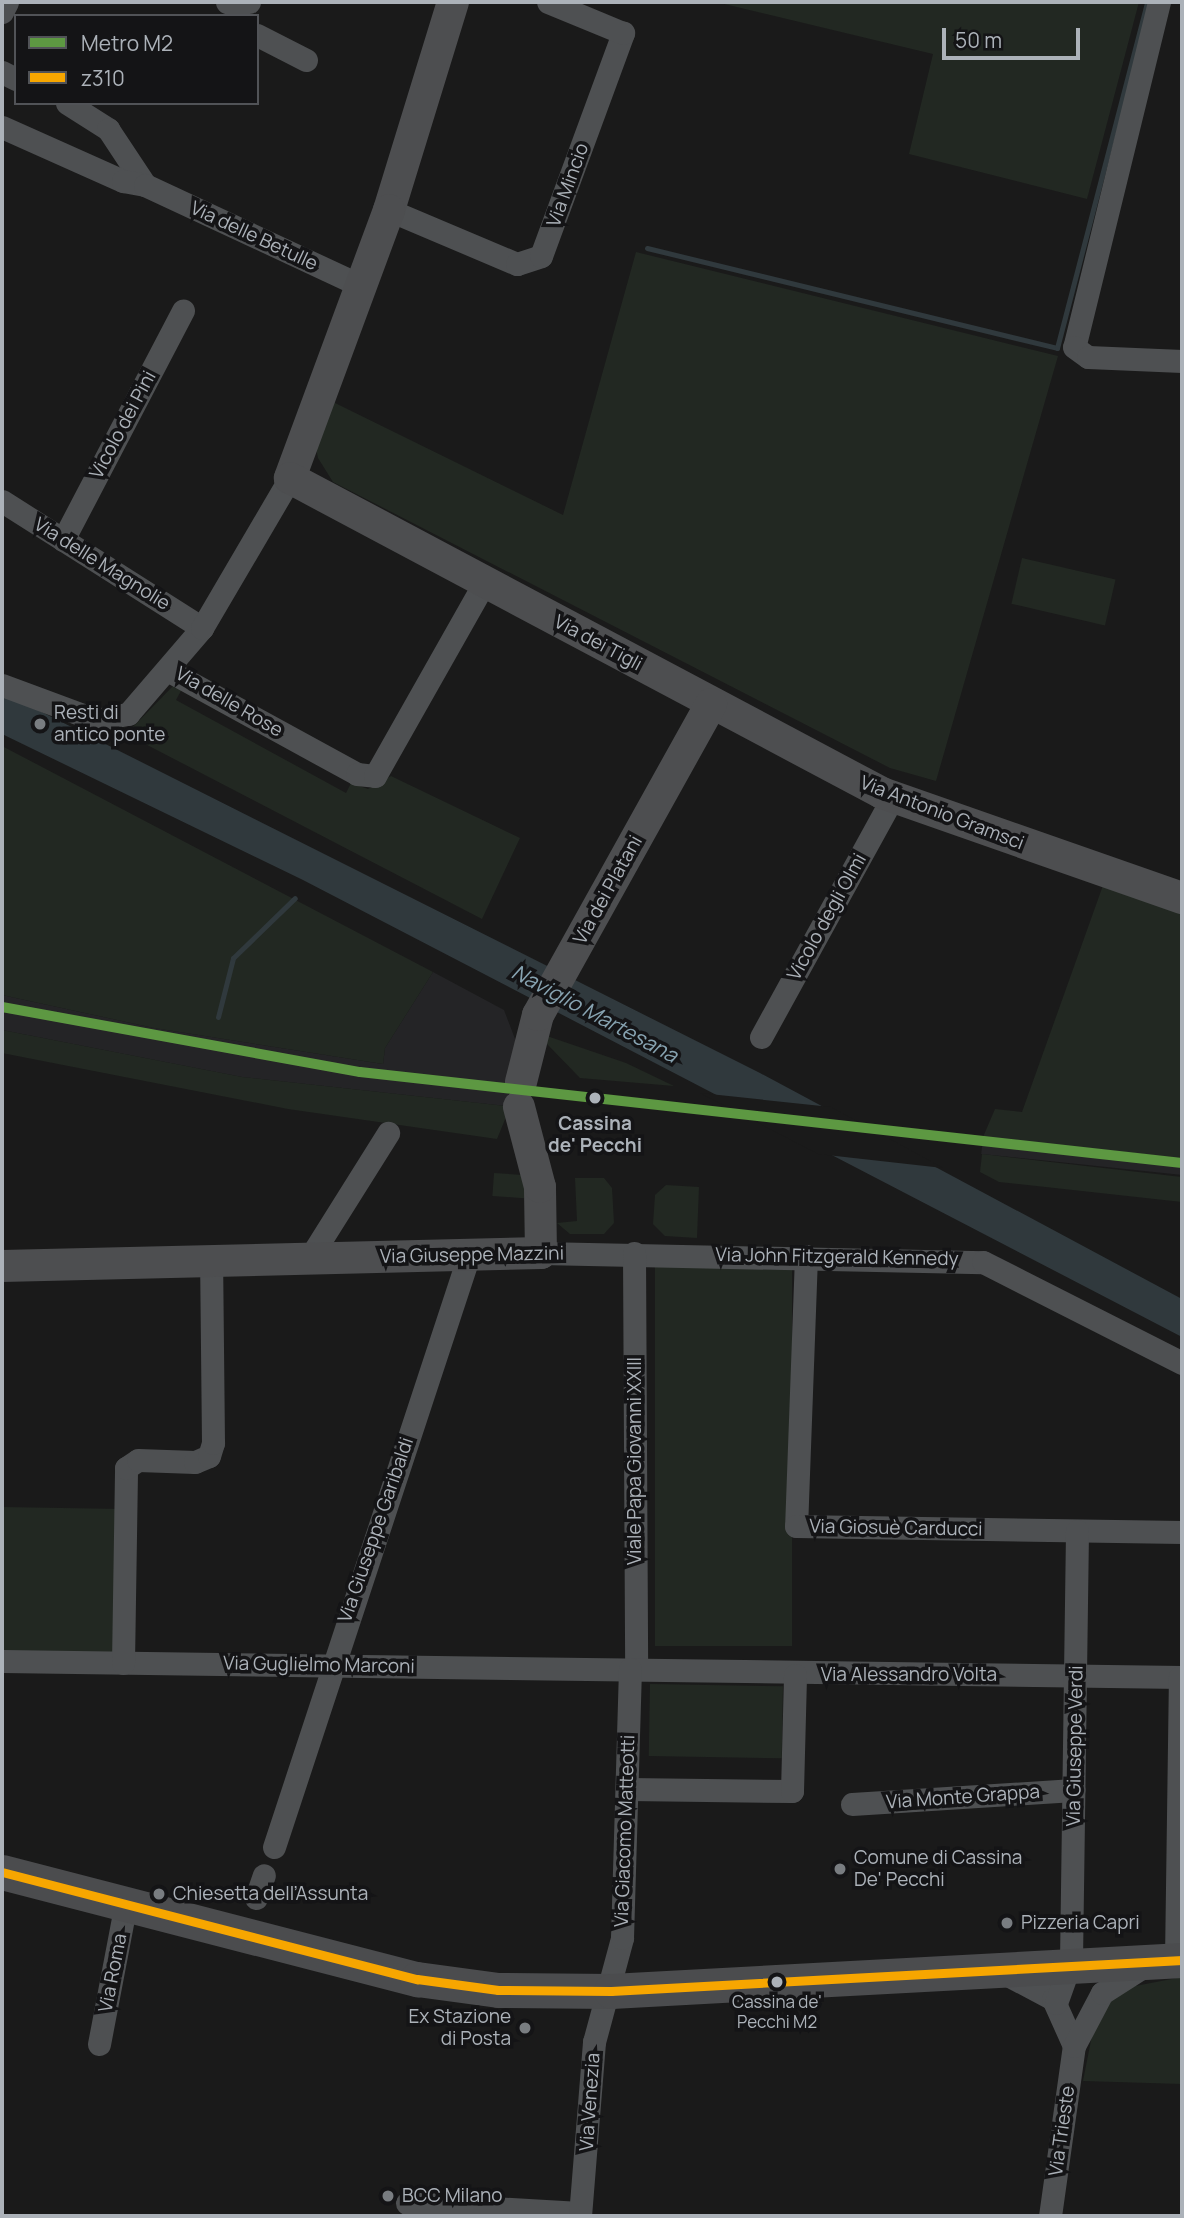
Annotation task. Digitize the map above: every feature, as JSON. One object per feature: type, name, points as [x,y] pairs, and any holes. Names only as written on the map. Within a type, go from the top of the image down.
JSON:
[{"type":"main road","points":[[2,1871],[126,1902],[251,1913],[435,1983],[611,1991],[983,1966],[1171,1959]]},
{"type":"street","points":[[2,12],[7,2]]},
{"type":"street","points":[[290,478],[389,210],[453,2]]},
{"type":"street","name":"Via Mincio","points":[[389,210],[517,264],[541,257],[622,33],[548,2]]},
{"type":"street","points":[[1159,2],[1075,351],[1088,357],[1182,361]]},
{"type":"street","points":[[259,37],[306,60]]},
{"type":"street","points":[[70,105],[104,125],[145,185]]},
{"type":"street","name":"Via delle Betulle","points":[[2,127],[123,181],[145,185],[362,286]]},
{"type":"street","name":"Vicolo dei Pini","points":[[63,540],[183,310]]},
{"type":"street","name":"Via dei Tigli","points":[[290,478],[712,704]]},
{"type":"street","name":"Via delle Rose","points":[[290,478],[202,628],[169,671],[357,774],[375,776],[484,583]]},
{"type":"street","name":"Via delle Magnolie","points":[[2,501],[202,628]]},
{"type":"street","points":[[2,685],[108,722],[128,715],[169,671]]},
{"type":"street","name":"Via Antonio Gramsci","points":[[712,704],[892,797],[1182,898]]},
{"type":"street","name":"Via dei Platani","points":[[541,1253],[540,1187],[520,1094],[542,1008],[712,704]]},
{"type":"street","name":"Vicolo degli Olmi","points":[[761,1037],[892,797]]},
{"type":"street","points":[[309,1259],[388,1133]]},
{"type":"street","name":"Via Giuseppe Mazzini","points":[[2,1266],[629,1253]]},
{"type":"street","name":"Via John Fitzgerald Kennedy","points":[[629,1253],[984,1262],[1182,1363]]},
{"type":"street","name":"Viale Papa Giovanni XXIII","points":[[629,1253],[629,1670]]},
{"type":"street","name":"Via Giuseppe Garibaldi","points":[[274,1847],[330,1665],[469,1255]]},
{"type":"street","name":"Via Giosuè Carducci","points":[[806,1256],[796,1526],[1182,1532]]},
{"type":"street","points":[[123,1662],[126,1468],[138,1460],[205,1459],[213,1443],[211,1261]]},
{"type":"street","name":"Via Giuseppe Verdi","points":[[1072,1961],[1077,1531]]},
{"type":"street","name":"Via Guglielmo Marconi","points":[[2,1661],[629,1670]]},
{"type":"street","name":"Via Alessandro Volta","points":[[629,1670],[795,1675],[1181,1677]]},
{"type":"street","name":"Via Giacomo Matteotti","points":[[611,1991],[622,1938],[628,1789],[629,1670]]},
{"type":"street","points":[[628,1789],[792,1791],[795,1675]]},
{"type":"street","points":[[1171,1959],[1181,1677]]},
{"type":"street","name":"Via Monte Grappa","points":[[852,1804],[1074,1790]]},
{"type":"street","points":[[251,1913],[264,1875]]},
{"type":"street","name":"Via Roma","points":[[99,2044],[126,1902]]},
{"type":"street","name":"Via Trieste","points":[[1050,2216],[1074,2046],[1091,2006],[1108,1987],[1171,1959]]},
{"type":"street","points":[[1056,2003],[1072,1961]]},
{"type":"street","points":[[1072,1961],[1093,1987],[1091,2006]]},
{"type":"street","points":[[983,1966],[1037,1986],[1056,2003],[1074,2046]]},
{"type":"street","name":"Via Venezia","points":[[580,2215],[594,2042],[611,1991]]},
{"type":"street","points":[[407,2203],[580,2215]]},
{"type":"shaded area","points":[[716,2],[1139,2],[1087,199],[909,154],[933,54]]},
{"type":"shaded area","points":[[636,252],[1058,356],[936,781],[890,768],[333,482],[318,458],[314,439],[331,401],[563,515]]},
{"type":"shaded area","points":[[1022,558],[1116,580],[1105,625],[1011,604]]},
{"type":"shaded area","points":[[175,684],[183,687],[176,700],[346,793],[351,783],[368,789],[391,776],[520,838],[482,919],[126,734]]},
{"type":"shaded area","points":[[2,746],[433,972],[385,1048],[383,1064],[154,1028],[2,995]]},
{"type":"shaded area","points":[[1106,877],[1182,905],[1182,1158],[983,1137],[995,1109],[1022,1112]]},
{"type":"shaded area","points":[[433,972],[504,1010],[517,1044],[506,1106],[242,1077],[2,1030],[2,995],[154,1028],[383,1064],[385,1048]]},
{"type":"shaded area","points":[[2,1030],[242,1077],[506,1106],[506,1117],[497,1139],[288,1109],[2,1053]]},
{"type":"shaded area","points":[[547,1036],[626,1063],[674,1086],[580,1078],[547,1044]]},
{"type":"shaded area","points":[[983,1137],[1182,1158],[1180,1175],[981,1154]]},
{"type":"shaded area","points":[[982,1154],[1182,1177],[1182,1202],[999,1182],[980,1172]]},
{"type":"shaded area","points":[[494,1173],[526,1175],[524,1198],[492,1196]]},
{"type":"shaded area","points":[[575,1178],[604,1178],[612,1188],[614,1223],[604,1234],[570,1234],[557,1223],[577,1221]]},
{"type":"shaded area","points":[[666,1185],[699,1187],[697,1238],[665,1236],[653,1224],[655,1195]]},
{"type":"shaded area","points":[[655,1255],[792,1255],[792,1646],[655,1646]]},
{"type":"shaded area","points":[[2,1507],[123,1509],[120,1663],[2,1661]]},
{"type":"shaded area","points":[[650,1684],[783,1686],[782,1758],[649,1756]]},
{"type":"shaded area","points":[[1182,1977],[1182,2084],[1083,2081],[1097,2010],[1130,1987]]},
{"type":"water","name":"Naviglio Martesana","points":[[2,692],[760,1073],[1182,1299],[1182,1337],[303,880],[2,734]]},
{"type":"pier","points":[[700,1093],[831,1107],[943,1168],[818,1154]]},
{"type":"waterway","points":[[647,248],[1057,348],[1147,2]]},
{"type":"waterway","points":[[218,1017],[233,958],[295,898]]},
{"type":"metro line","name":"M2","points":[[2,1007],[360,1072],[1182,1163]]},
{"type":"transit line","name":"z310","points":[[2,1872],[417,1979],[498,1990],[611,1991],[1182,1960]]},
{"type":"place","name":"Resti di antico ponte","points":[[40,724]]},
{"type":"place","name":"Cassina de' Pecchi","points":[[595,1098]]},
{"type":"place","name":"Comune di Cassina De' Pecchi","points":[[840,1869]]},
{"type":"place","name":"Chiesetta dell’Assunta","points":[[159,1894]]},
{"type":"place","name":"Pizzeria Capri","points":[[1007,1923]]},
{"type":"place","name":"Cassina de' Pecchi M2","points":[[777,1982]]},
{"type":"place","name":"Ex Stazione di Posta","points":[[525,2028]]},
{"type":"place","name":"BCC Milano","points":[[388,2196]]}]
